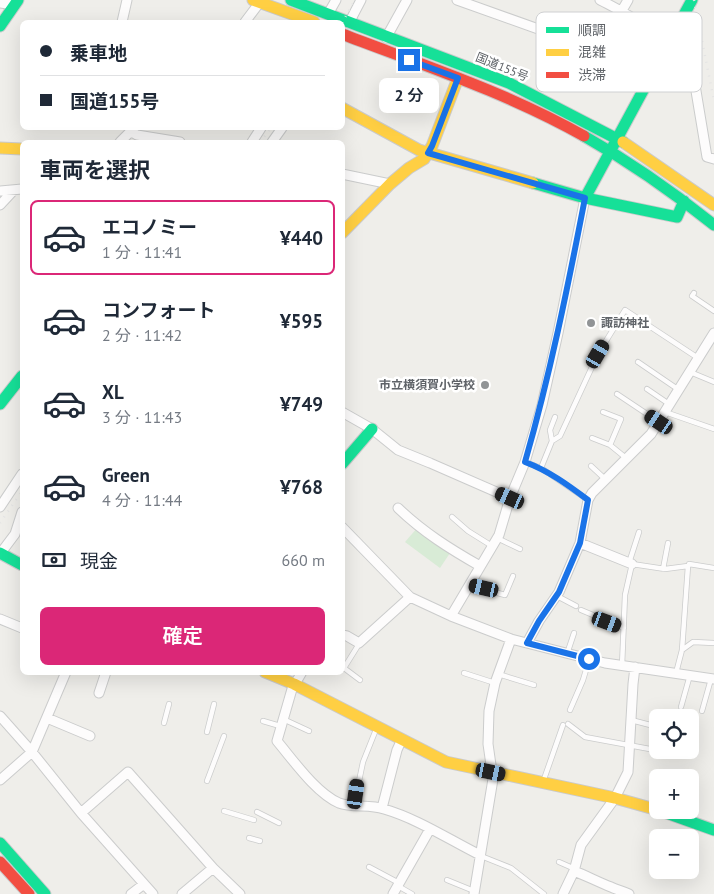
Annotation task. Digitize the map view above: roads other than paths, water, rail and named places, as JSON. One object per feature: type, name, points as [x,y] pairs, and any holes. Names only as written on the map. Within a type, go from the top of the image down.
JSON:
[{"type":"main road","name":"国道155号","points":[[290,0],[342,20]]},
{"type":"main road","points":[[685,12],[692,0]]},
{"type":"main road","points":[[257,1],[309,20]]},
{"type":"main road","points":[[0,26],[16,3]]},
{"type":"main road","name":"国道155号","points":[[345,21],[508,83],[616,138],[714,205]]},
{"type":"main road","points":[[345,36],[458,78],[552,119],[610,151],[714,225]]},
{"type":"main road","points":[[345,230],[390,184],[409,168],[424,159],[432,146],[458,78]]},
{"type":"main road","points":[[585,198],[641,92]]},
{"type":"main road","points":[[345,110],[419,150],[585,198],[677,217],[684,202]]},
{"type":"main road","points":[[0,148],[20,149]]},
{"type":"main road","points":[[2,398],[20,378]]},
{"type":"main road","points":[[345,461],[372,430]]},
{"type":"main road","points":[[0,553],[20,564]]},
{"type":"main road","points":[[272,675],[294,684],[446,762],[616,798],[649,807]]},
{"type":"main road","points":[[683,819],[714,830]]},
{"type":"main road","points":[[0,843],[45,894]]},
{"type":"main road","points":[[0,862],[29,894]]},
{"type":"street","points":[[122,20],[127,0]]},
{"type":"street","points":[[328,14],[336,0]]},
{"type":"street","points":[[349,23],[361,0]]},
{"type":"street","points":[[386,38],[407,0]]},
{"type":"street","points":[[457,0],[536,29]]},
{"type":"street","points":[[600,0],[622,11],[628,0]]},
{"type":"street","points":[[245,20],[257,1]]},
{"type":"street","points":[[0,3],[16,3]]},
{"type":"street","points":[[696,92],[707,157],[714,159]]},
{"type":"street","points":[[122,140],[131,130]]},
{"type":"street","points":[[133,130],[137,135],[168,140]]},
{"type":"street","points":[[345,175],[390,184]]},
{"type":"street","points":[[0,191],[18,190]]},
{"type":"street","points":[[0,204],[18,190]]},
{"type":"street","points":[[451,616],[495,542],[525,462],[542,405],[585,198]]},
{"type":"street","points":[[527,643],[539,621],[557,596],[580,543],[588,500],[592,493],[651,434],[713,335]]},
{"type":"street","points":[[345,414],[372,430],[398,450],[510,498]]},
{"type":"street","points":[[0,507],[20,477]]},
{"type":"street","points":[[398,508],[418,527],[453,551],[480,566]]},
{"type":"street","points":[[0,553],[15,534],[20,518]]},
{"type":"street","points":[[345,530],[410,597],[451,616],[511,639],[566,654],[622,666],[712,679]]},
{"type":"street","points":[[580,543],[631,564]]},
{"type":"street","points":[[345,636],[359,643],[410,597]]},
{"type":"street","points":[[0,619],[20,627]]},
{"type":"street","points":[[474,893],[493,779],[488,744],[488,721],[497,678],[511,639]]},
{"type":"street","points":[[563,894],[574,870],[581,845],[616,798],[628,772],[635,667]]},
{"type":"street","points":[[0,780],[32,752],[65,675]]},
{"type":"street","points":[[99,693],[105,675]]},
{"type":"street","points":[[300,675],[294,684],[281,722],[277,741],[313,783],[327,796],[340,804],[382,808],[417,821],[480,855]]},
{"type":"street","points":[[0,716],[81,813],[153,894]]},
{"type":"street","points":[[47,718],[90,736]]},
{"type":"street","points":[[382,808],[397,750],[402,739]]},
{"type":"street","points":[[81,813],[128,772],[213,868],[240,894]]},
{"type":"street","points":[[397,888],[430,829]]},
{"type":"street","points":[[182,894],[213,868]]},
{"type":"street","points":[[574,870],[613,889],[620,889],[630,894]]},
{"type":"street","points":[[131,894],[144,884]]},
{"type":"lane","points":[[694,293],[692,296],[714,311]]},
{"type":"lane","points":[[552,441],[560,436],[598,354],[625,310],[698,358]]},
{"type":"lane","points":[[638,362],[678,390]]},
{"type":"lane","points":[[690,372],[714,382]]},
{"type":"lane","points":[[647,389],[667,408],[714,429]]},
{"type":"lane","points":[[617,394],[659,422]]},
{"type":"lane","points":[[603,412],[620,419],[610,445]]},
{"type":"lane","points":[[541,468],[552,441],[550,430],[555,417]]},
{"type":"lane","points":[[592,438],[610,445],[626,458]]},
{"type":"lane","points":[[525,462],[541,468],[588,500]]},
{"type":"lane","points":[[591,466],[605,479]]},
{"type":"lane","points":[[452,518],[468,531],[495,542],[520,549]]},
{"type":"lane","points":[[622,666],[625,595],[639,532]]},
{"type":"lane","points":[[663,569],[668,543]]},
{"type":"lane","points":[[631,564],[663,569],[688,566],[682,650],[676,673]]},
{"type":"lane","points":[[689,564],[714,568]]},
{"type":"lane","points":[[469,585],[505,595],[513,576]]},
{"type":"lane","points":[[557,596],[576,606]]},
{"type":"lane","points":[[581,610],[624,628]]},
{"type":"lane","points":[[566,654],[574,632]]},
{"type":"lane","points":[[682,650],[692,642],[714,643]]},
{"type":"lane","points":[[345,666],[359,643]]},
{"type":"lane","points":[[570,710],[583,680],[589,659]]},
{"type":"lane","points":[[345,669],[360,680]]},
{"type":"lane","points":[[464,673],[534,685]]},
{"type":"lane","points":[[681,707],[690,675]]},
{"type":"lane","points":[[702,711],[712,679]]},
{"type":"lane","points":[[164,723],[169,704]]},
{"type":"lane","points":[[207,732],[214,704]]},
{"type":"lane","points":[[631,720],[649,725]]},
{"type":"lane","points":[[263,721],[281,722],[309,731]]},
{"type":"lane","points":[[542,783],[565,724],[585,737],[649,749]]},
{"type":"lane","points":[[354,805],[363,762],[377,727]]},
{"type":"lane","points":[[207,781],[224,736]]},
{"type":"lane","points":[[224,811],[254,820]]},
{"type":"lane","points":[[257,812],[279,823]]},
{"type":"lane","points":[[249,838],[260,841]]},
{"type":"lane","points":[[480,855],[511,868],[544,894]]},
{"type":"lane","points":[[559,862],[574,870]]},
{"type":"lane","points":[[369,867],[397,888],[412,894]]},
{"type":"lane","points":[[447,880],[474,893]]},
{"type":"railway","points":[[344,20],[355,0]]},
{"type":"railway","points":[[694,0],[696,12]]},
{"type":"railway","points":[[702,40],[714,101]]},
{"type":"railway","points":[[262,140],[269,130]]},
{"type":"railway","points":[[0,523],[20,494]]},
{"type":"place","name":"諏訪神社","points":[[591,323]]},
{"type":"place","name":"市立横須賀小学校","points":[[485,385]]}]
